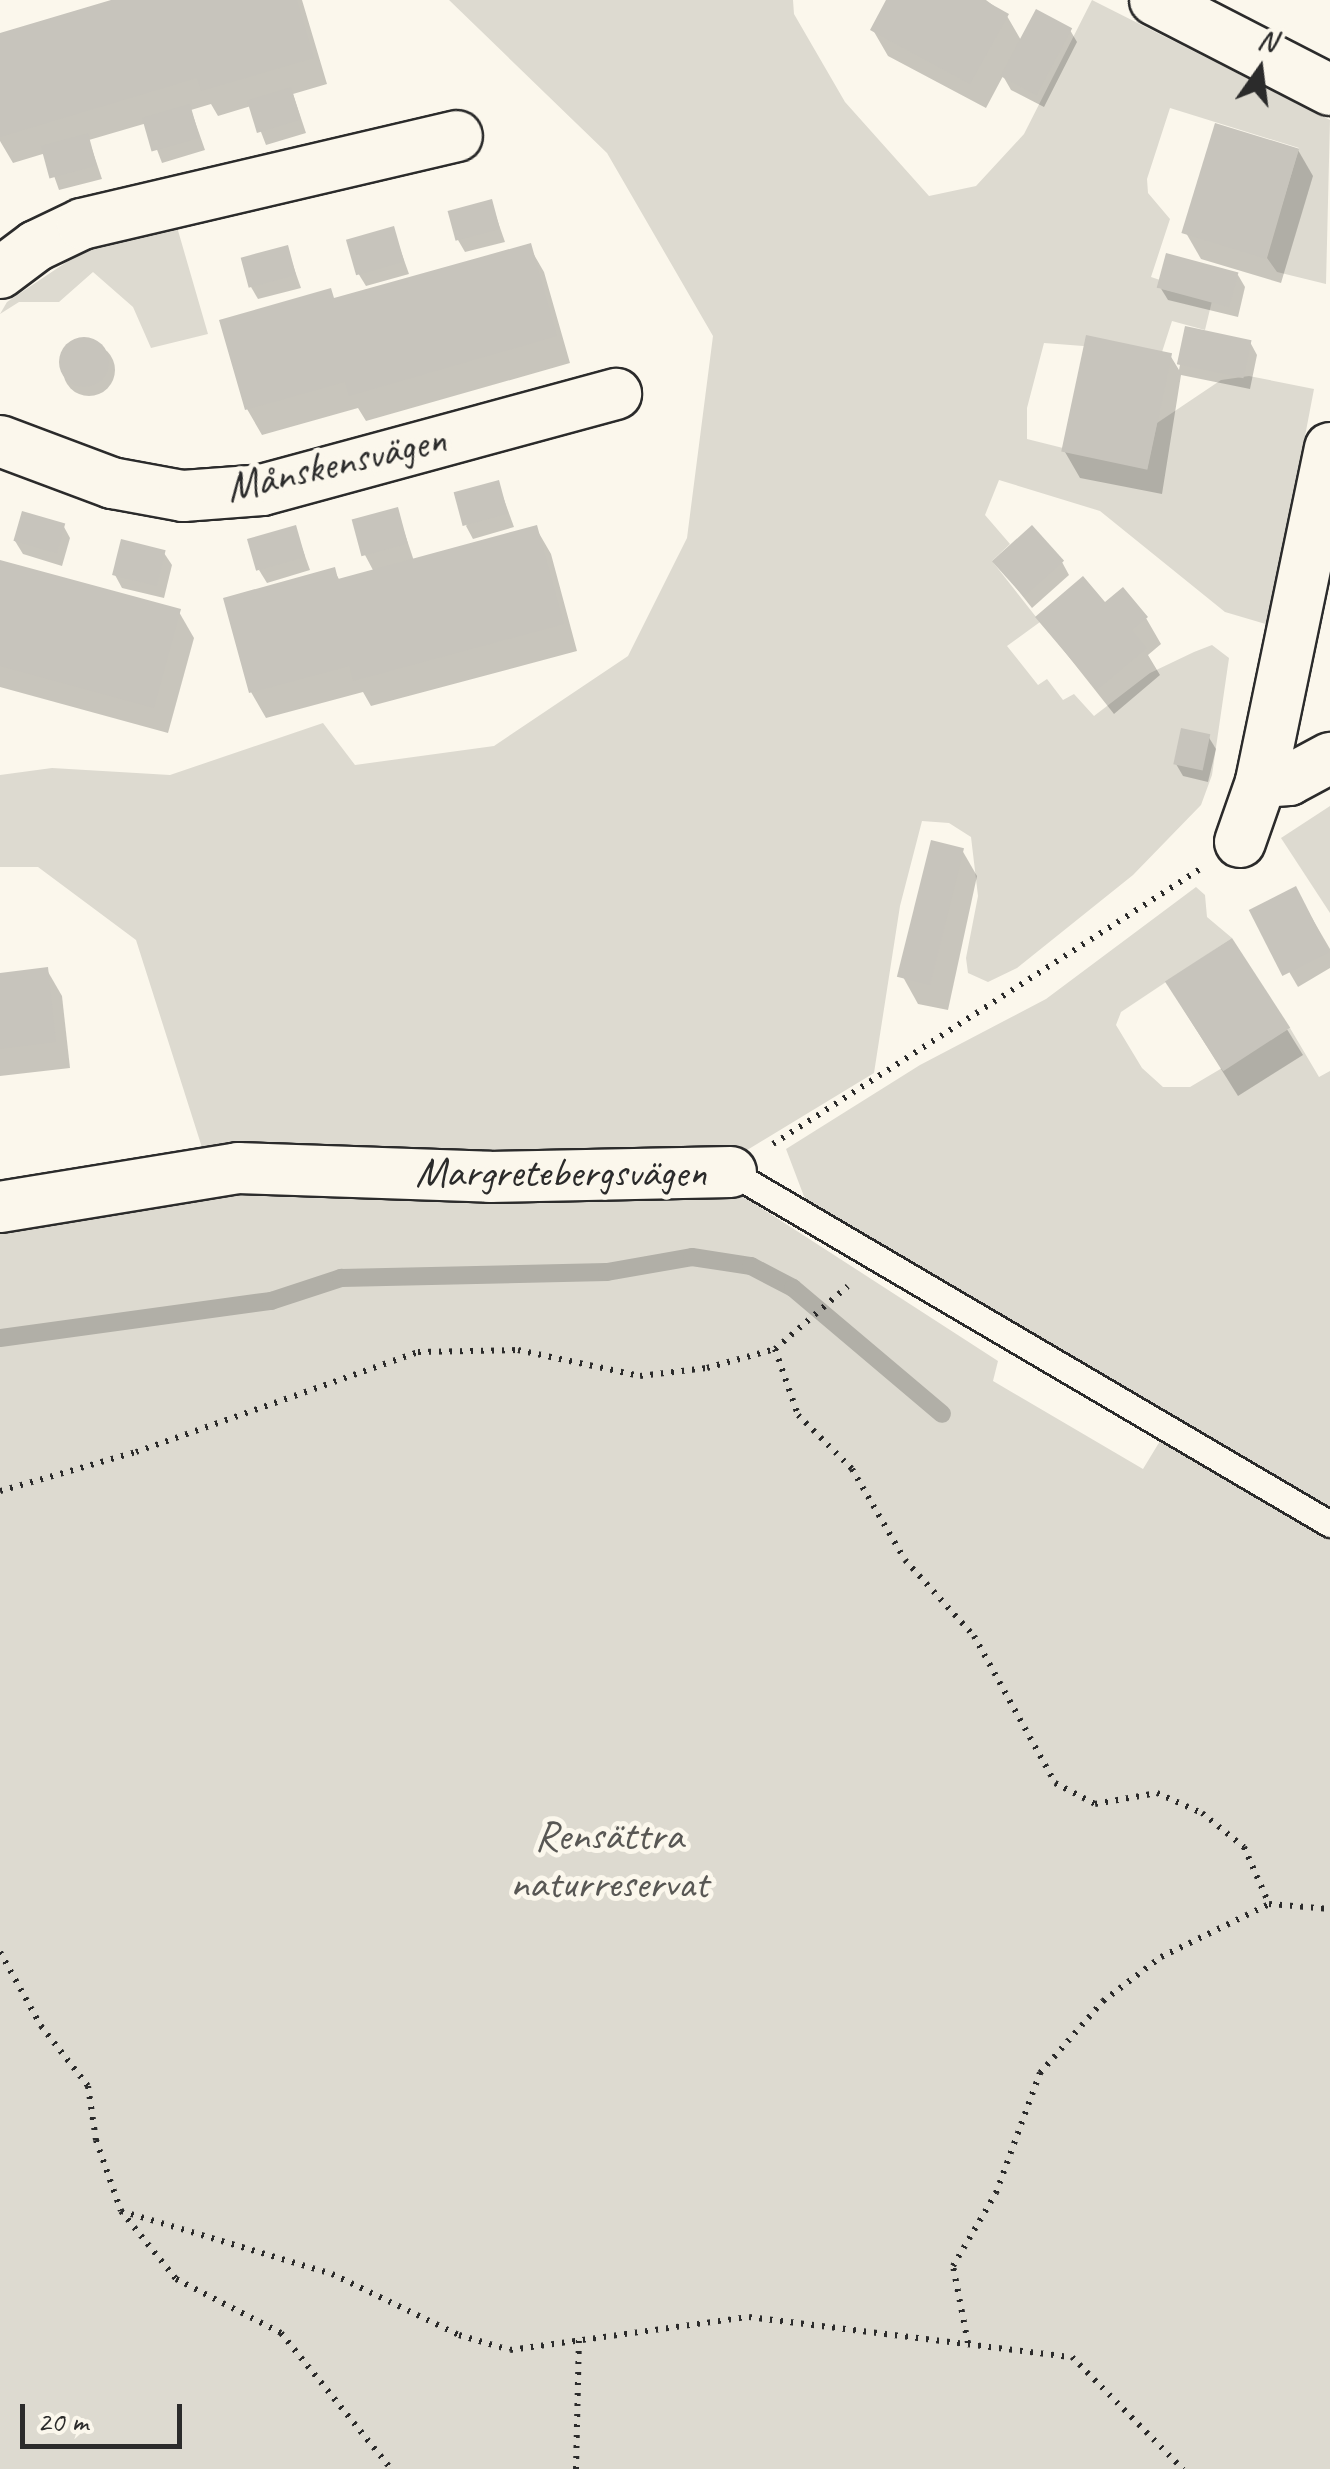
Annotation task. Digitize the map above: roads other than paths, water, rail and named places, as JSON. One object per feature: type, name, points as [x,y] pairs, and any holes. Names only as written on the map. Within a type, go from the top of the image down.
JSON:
[{"type":"street","points":[[1155,0],[1330,90]]},
{"type":"street","points":[[0,273],[36,246],[82,224],[457,136]]},
{"type":"street","name":"Månskensvägen","points":[[0,441],[112,483],[182,496],[262,490],[616,394]]},
{"type":"street","points":[[1240,842],[1260,782],[1330,448]]},
{"type":"street","points":[[1260,782],[1289,780],[1330,758]]},
{"type":"street","name":"Margretebergsvägen","points":[[0,1207],[238,1168],[490,1177],[731,1172]]},
{"type":"lane","name":"Margretebergsvägen","points":[[731,1172],[1330,1524]]},
{"type":"waterway","points":[[0,1338],[271,1301],[341,1278],[607,1272],[692,1257],[751,1266],[793,1288],[942,1414]]},
{"type":"park label","name":"Rensättra naturreservat","points":[[609,1860]]}]
